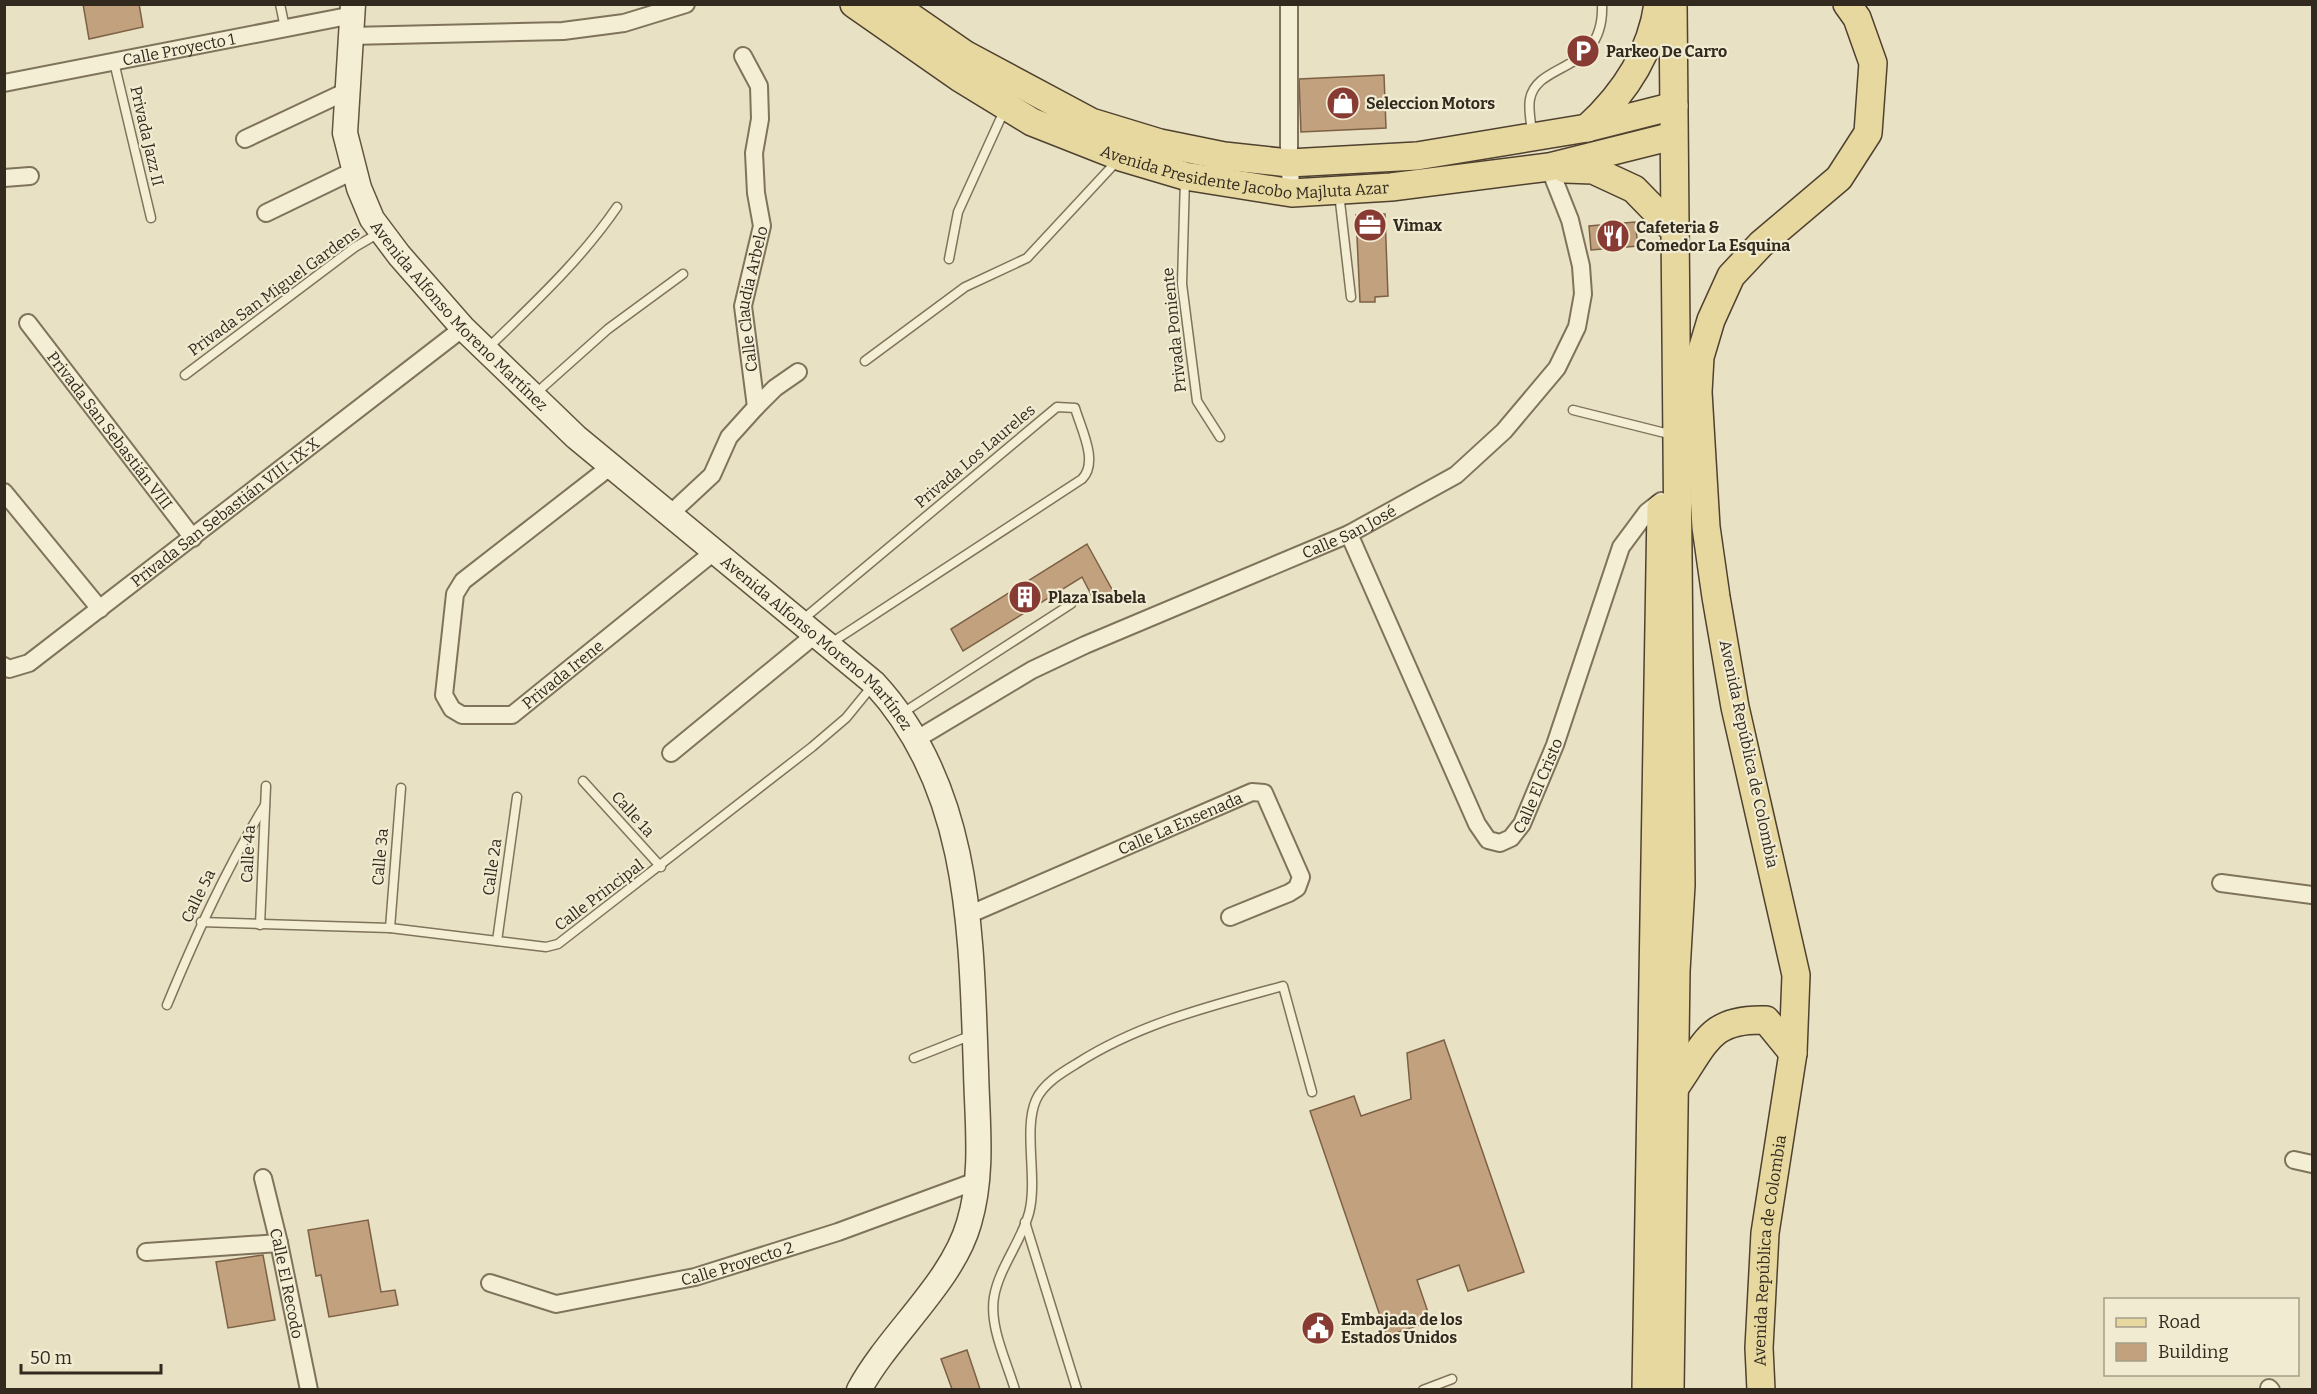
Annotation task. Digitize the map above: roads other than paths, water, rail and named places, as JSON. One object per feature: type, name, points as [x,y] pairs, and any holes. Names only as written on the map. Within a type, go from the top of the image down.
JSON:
[{"type":"main road","name":"Avenida Presidente Jacobo Majluta Azar","points":[[854,4],[1005,108],[1032,122],[1121,157],[1185,176],[1293,193],[1391,187],[1549,167],[1673,136]]},
{"type":"main road","name":"Avenida Presidente Jacobo Majluta Azar","points":[[892,4],[966,55],[1091,122],[1160,143],[1224,156],[1289,163],[1417,156],[1587,128],[1674,106]]},
{"type":"main road","name":"Avenida República de Colombia","points":[[1761,1389],[1759,1348],[1765,1233],[1793,1053],[1796,975],[1733,696],[1707,527],[1698,392],[1700,357],[1711,320],[1731,276],[1761,244],[1839,178],[1868,133],[1873,63],[1857,18],[1847,4]]},
{"type":"main road","points":[[1670,1389],[1676,971],[1681,885],[1679,437],[1672,8]]},
{"type":"main road","points":[[1587,128],[1610,107],[1637,67],[1651,36],[1672,8]]},
{"type":"main road","name":"Avenida Alfonso Moreno Martínez","points":[[352,18],[345,133],[353,171],[372,219],[463,328],[533,396],[611,466],[874,683],[917,739],[951,828],[966,887],[975,1034],[979,1180],[969,1224],[957,1254],[859,1389]]},
{"type":"main road","points":[[1549,167],[1593,170],[1618,181],[1646,198],[1674,230]]},
{"type":"main road","points":[[1646,1389],[1661,501],[1679,480]]},
{"type":"main road","points":[[1676,1086],[1717,1028],[1743,1019],[1766,1020],[1793,1053]]},
{"type":"street","name":"Calle Proyecto 1","points":[[4,83],[285,28],[352,18],[563,31],[624,23],[686,4]]},
{"type":"street","points":[[1289,4],[1289,163],[1293,193]]},
{"type":"street","name":"Calle Claudia Arbelo","points":[[743,56],[759,86],[760,119],[754,153],[756,193],[762,226],[743,306],[756,407]]},
{"type":"street","points":[[245,139],[347,91]]},
{"type":"street","name":"Calle San José","points":[[917,739],[1043,665],[1348,534],[1456,475],[1504,431],[1557,369],[1577,327],[1583,294],[1581,266],[1570,220],[1549,167]]},
{"type":"street","points":[[266,213],[353,171]]},
{"type":"street","points":[[5,173],[30,176]]},
{"type":"street","name":"Privada San Sebastián VIII","points":[[28,323],[193,538]]},
{"type":"street","name":"Privada San Sebastián VIII-IX-X","points":[[7,668],[29,663],[463,328]]},
{"type":"street","points":[[670,514],[712,475],[729,437],[756,407],[798,372]]},
{"type":"street","name":"Privada Irene","points":[[611,466],[463,581],[455,594],[444,695],[452,709],[462,715],[512,715],[715,551]]},
{"type":"street","points":[[4,492],[100,609]]},
{"type":"street","name":"Calle El Cristo","points":[[1348,534],[1477,824],[1488,840],[1500,843],[1510,838],[1522,824],[1556,745],[1621,547],[1647,512],[1661,501]]},
{"type":"street","points":[[671,753],[815,634]]},
{"type":"street","name":"Calle La Ensenada","points":[[968,915],[1252,792],[1264,793],[1301,877],[1297,888],[1289,893],[1230,917]]},
{"type":"street","points":[[2221,883],[2313,895]]},
{"type":"street","points":[[2294,1160],[2313,1164]]},
{"type":"street","name":"Calle El Recodo","points":[[263,1178],[309,1389]]},
{"type":"street","name":"Calle Proyecto 2","points":[[490,1283],[556,1304],[695,1277],[838,1232],[979,1180]]},
{"type":"street","points":[[146,1252],[279,1243]]},
{"type":"lane","points":[[280,4],[285,28]]},
{"type":"lane","points":[[1532,137],[1529,99],[1535,86],[1579,58],[1598,40],[1602,24],[1602,4]]},
{"type":"lane","name":"Privada Jazz II","points":[[114,62],[151,218]]},
{"type":"lane","points":[[949,259],[958,212],[1005,108]]},
{"type":"lane","points":[[865,361],[965,287],[1027,258],[1121,157]]},
{"type":"lane","name":"Privada Poniente","points":[[1185,176],[1182,284],[1197,401],[1220,437]]},
{"type":"lane","points":[[1339,190],[1351,297]]},
{"type":"lane","points":[[486,350],[558,280],[594,240],[617,207]]},
{"type":"lane","name":"Privada San Miguel Gardens","points":[[185,375],[355,248],[382,231]]},
{"type":"lane","points":[[533,396],[608,329],[683,274]]},
{"type":"lane","name":"Privada Los Laureles","points":[[1057,407],[1075,408],[1091,462],[1089,472],[1082,479],[815,634],[1057,407]]},
{"type":"lane","points":[[1573,410],[1679,437]]},
{"type":"lane","points":[[900,714],[1071,604]]},
{"type":"lane","name":"Calle Principal","points":[[201,922],[390,928],[546,947],[558,944],[661,867],[821,740],[846,718],[874,683]]},
{"type":"lane","name":"Calle 1a","points":[[583,781],[661,867]]},
{"type":"lane","name":"Calle 4a","points":[[260,925],[266,786]]},
{"type":"lane","name":"Calle 3a","points":[[390,928],[401,788]]},
{"type":"lane","name":"Calle 2a","points":[[497,941],[517,797]]},
{"type":"lane","name":"Calle 5a","points":[[168,1005],[201,922],[239,848],[265,805]]},
{"type":"lane","points":[[1015,1389],[994,1319],[994,1295],[1025,1222],[1032,1199],[1032,1120],[1035,1102],[1048,1084],[1108,1043],[1158,1022],[1283,986],[1312,1092]]},
{"type":"lane","points":[[914,1058],[975,1034]]},
{"type":"lane","points":[[1025,1222],[1077,1389]]},
{"type":"lane","points":[[1423,1389],[1452,1379]]},
{"type":"place","name":"Parkeo De Carro","points":[[1583,51]]},
{"type":"place","name":"Seleccion Motors","points":[[1343,103]]},
{"type":"place","name":"Vimax","points":[[1370,225]]},
{"type":"place","name":"Cafeteria & Comedor La Esquina","points":[[1613,236]]},
{"type":"place","name":"Plaza Isabela","points":[[1025,597]]},
{"type":"place","name":"Embajada de los Estados Unidos","points":[[1318,1328]]}]
